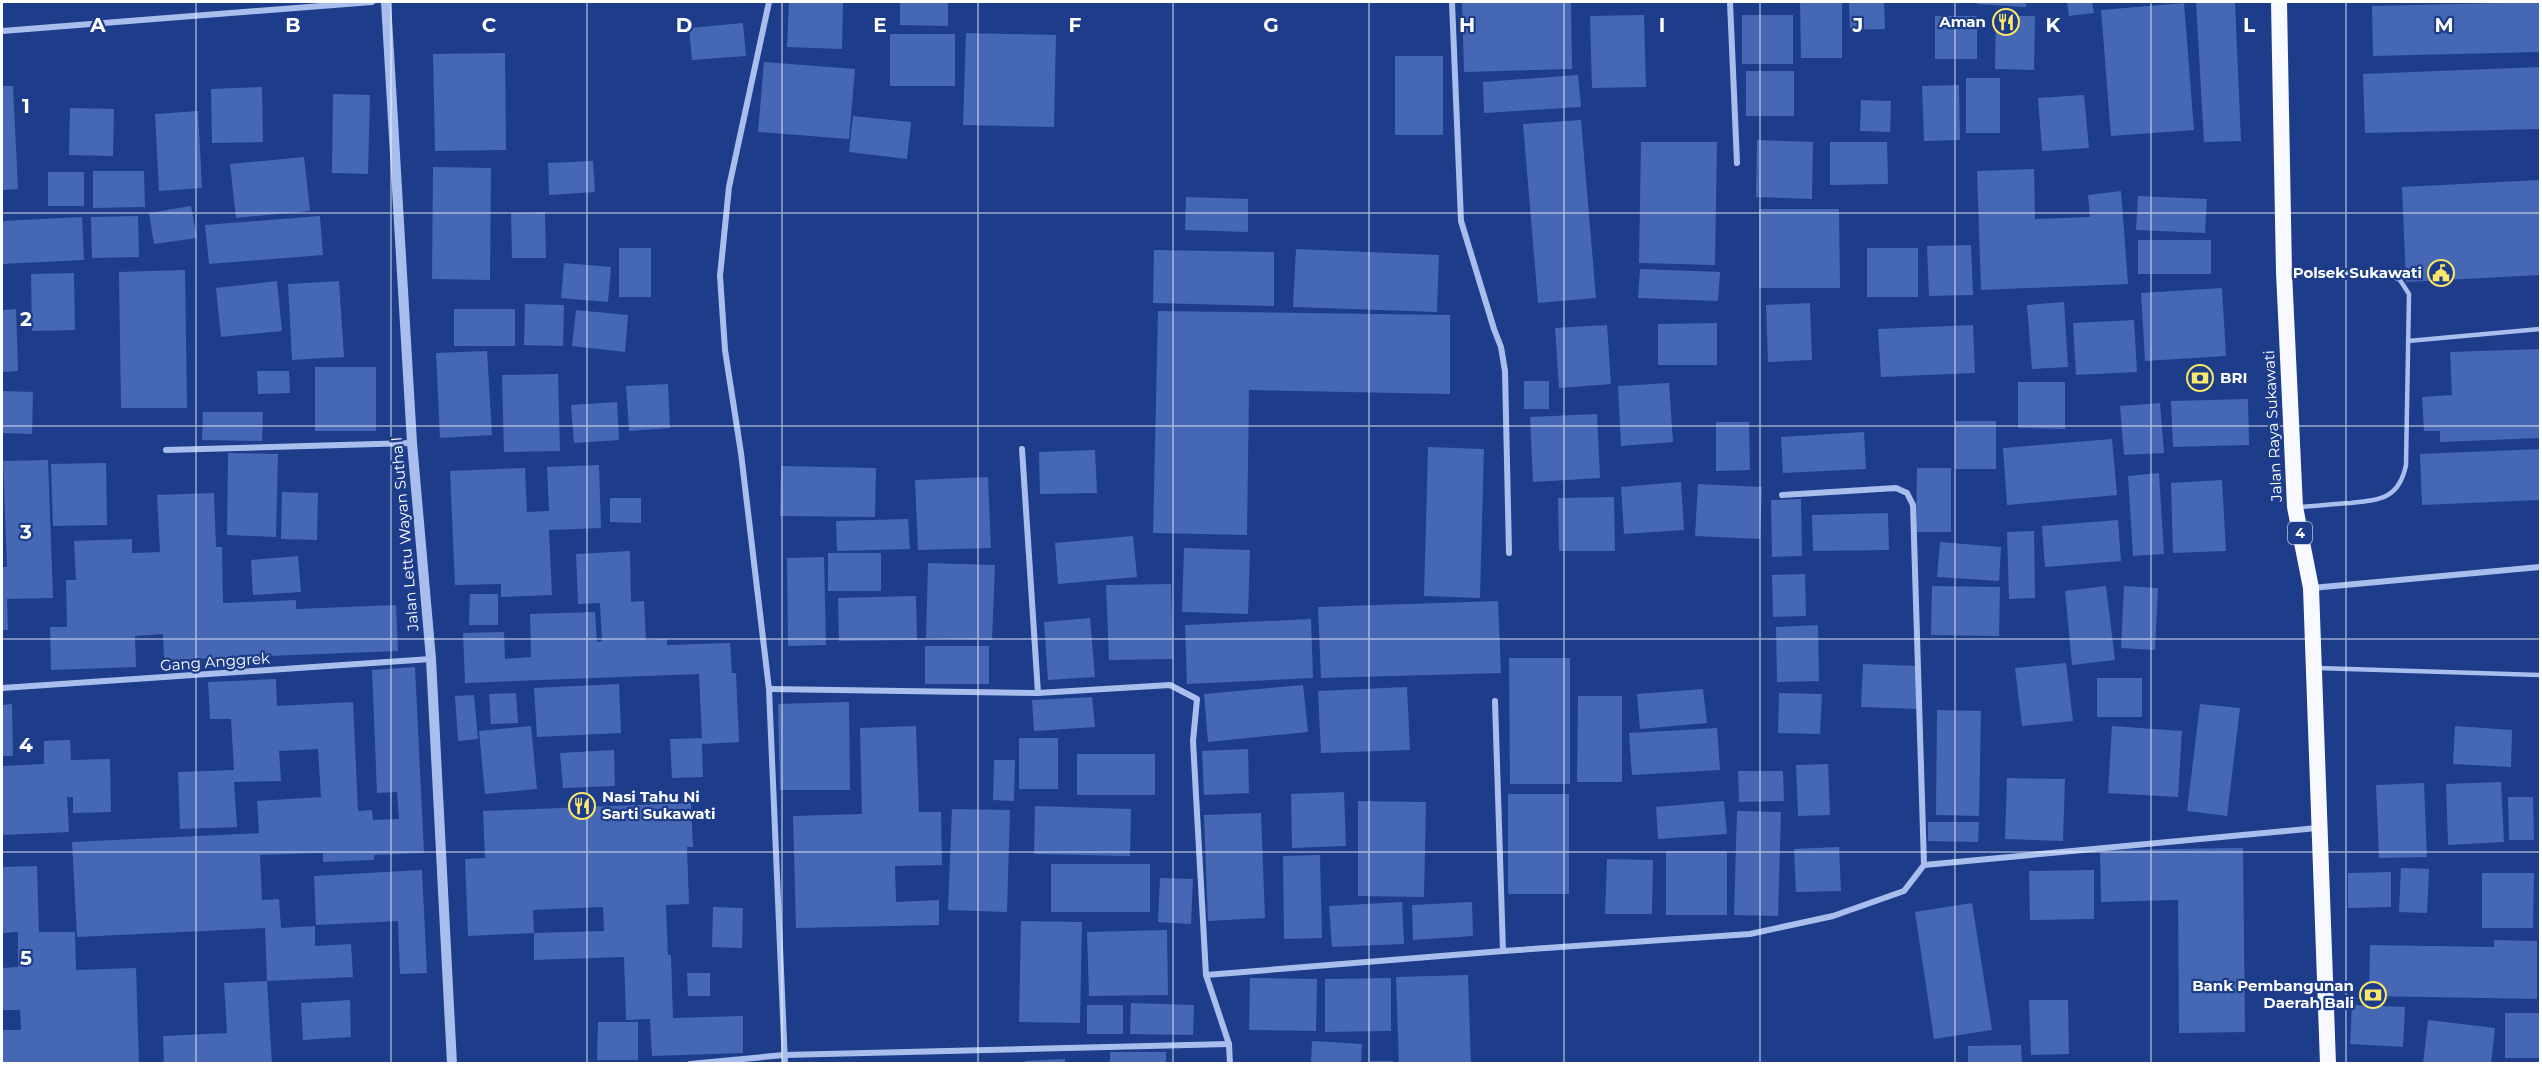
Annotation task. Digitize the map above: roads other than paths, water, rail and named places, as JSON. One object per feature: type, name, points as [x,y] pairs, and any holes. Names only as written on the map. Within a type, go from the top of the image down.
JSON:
[{"type":"highway","name":"Jalan Raya Sukawati","points":[[2279,2],[2284,272],[2295,507],[2311,588],[2328,1064]]},
{"type":"street","points":[[2,31],[372,2]]},
{"type":"street","name":"Jalan Lettu Wayan Sutha I","points":[[386,2],[412,443],[431,659],[452,1064]]},
{"type":"street","points":[[769,2],[729,187],[720,276],[724,350],[741,453],[769,689],[785,1064]]},
{"type":"street","points":[[1452,2],[1461,221],[1501,347],[1504,371],[1509,553]]},
{"type":"street","points":[[1730,2],[1737,163]]},
{"type":"street","points":[[166,450],[412,443]]},
{"type":"street","points":[[1022,449],[1038,693]]},
{"type":"street","points":[[1206,975],[1750,934],[1833,916],[1904,891],[1924,865],[1913,506],[1907,493],[1896,488],[1782,495]]},
{"type":"street","points":[[2311,588],[2541,567]]},
{"type":"street","name":"Gang Anggrek","points":[[2,688],[431,659]]},
{"type":"street","points":[[769,689],[1038,693],[1170,686],[1197,699],[1194,741],[1206,975],[1229,1044],[1230,1064]]},
{"type":"street","points":[[1495,701],[1503,951]]},
{"type":"street","points":[[1924,865],[2321,828]]},
{"type":"street","points":[[690,1064],[784,1055],[1229,1044]]},
{"type":"lane","points":[[2284,272],[2386,273],[2400,280],[2409,294],[2406,465],[2398,487],[2380,500],[2295,507]]},
{"type":"lane","points":[[2408,341],[2541,329]]},
{"type":"lane","points":[[2314,668],[2541,675]]},
{"type":"place","name":"Aman","points":[[2006,22]]},
{"type":"place","name":"Polsek Sukawati","points":[[2441,273]]},
{"type":"place","name":"BRI","points":[[2200,378]]},
{"type":"place","name":"Nasi Tahu Ni Sarti Sukawati","points":[[582,806]]},
{"type":"place","name":"Bank Pembangunan Daerah Bali","points":[[2373,995]]}]
